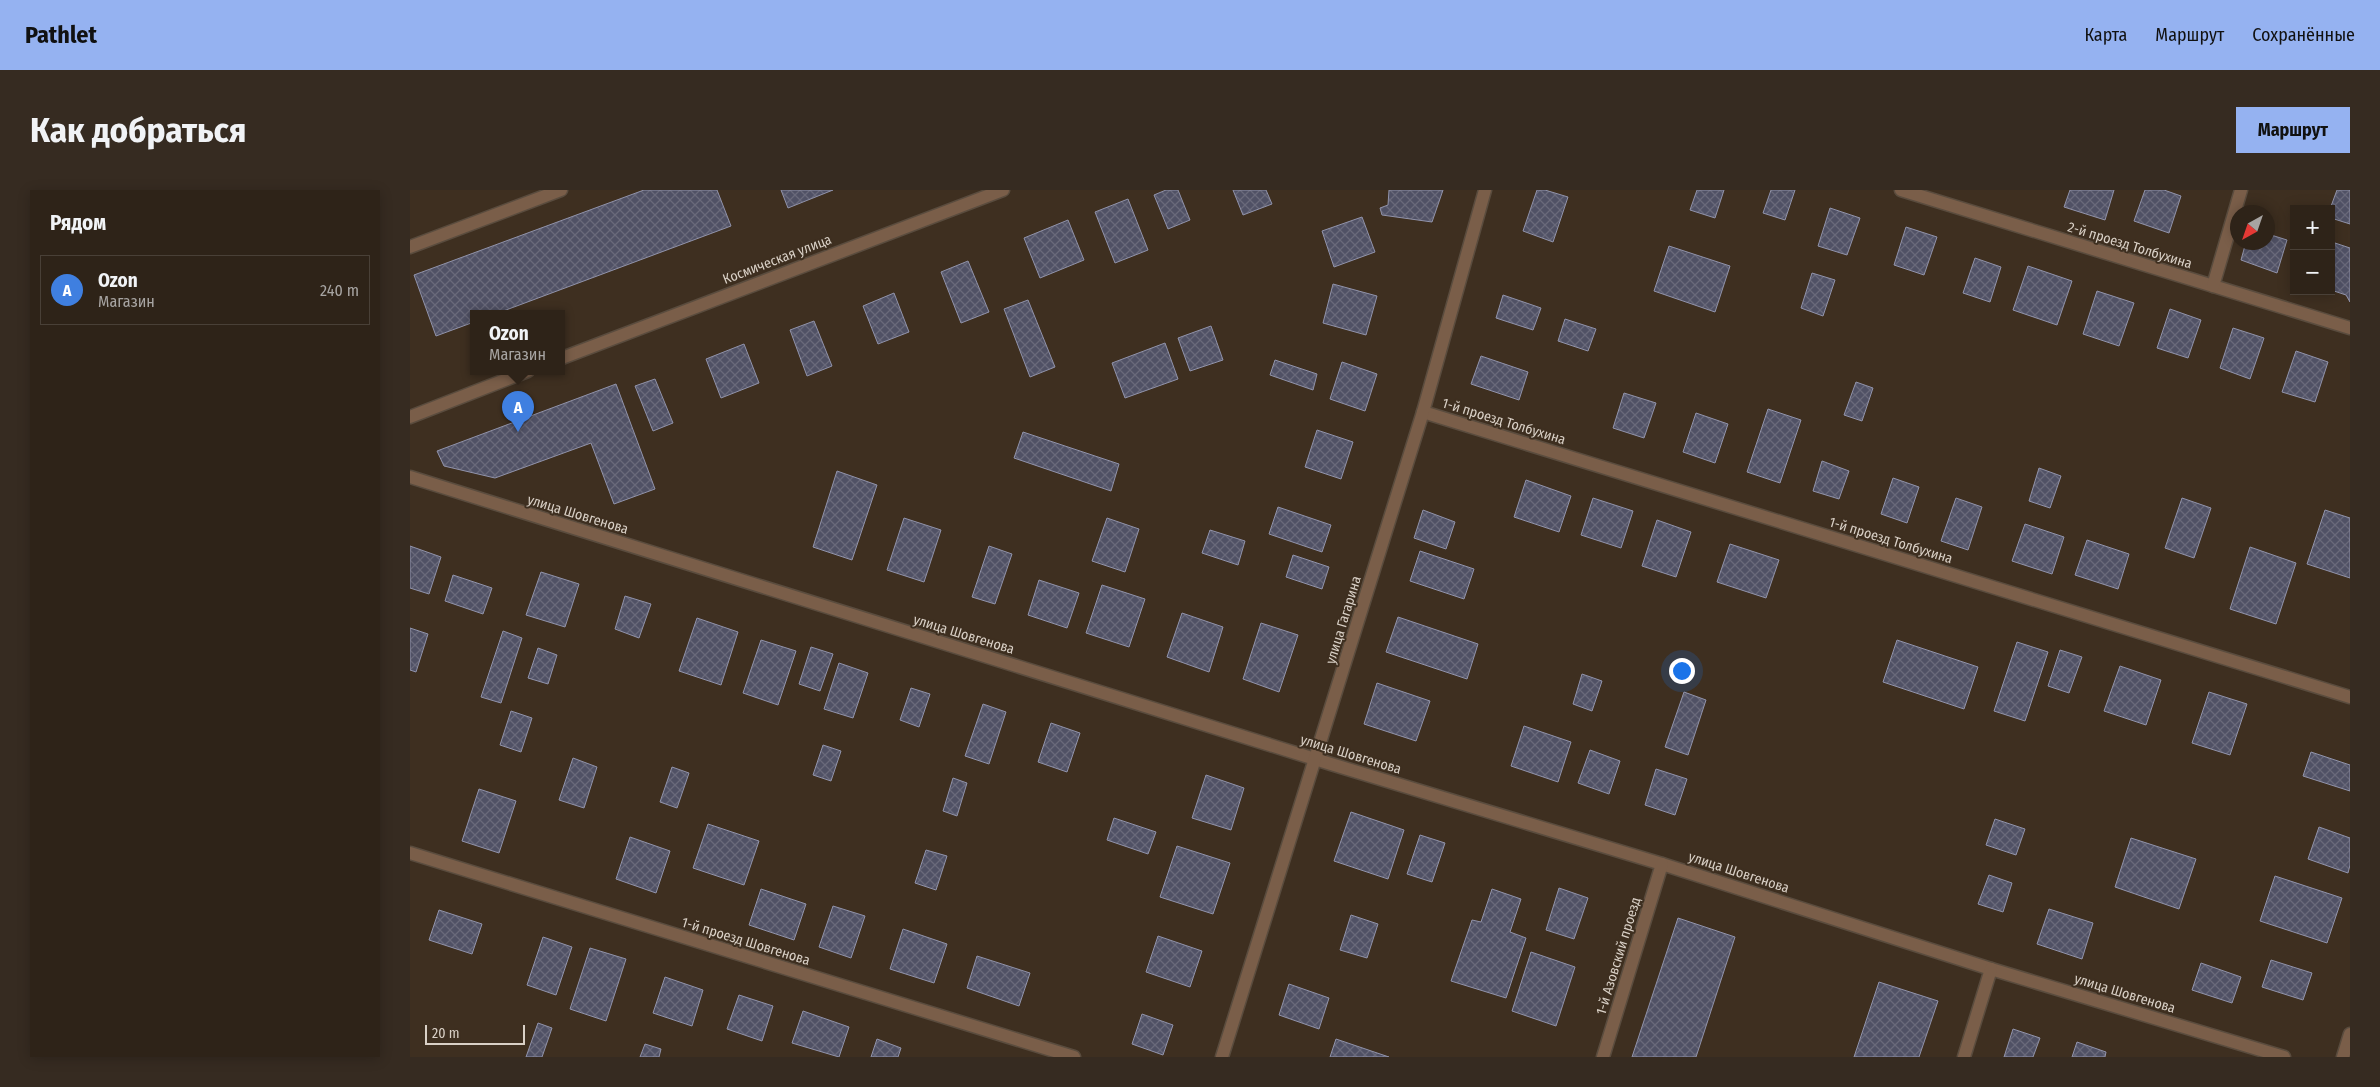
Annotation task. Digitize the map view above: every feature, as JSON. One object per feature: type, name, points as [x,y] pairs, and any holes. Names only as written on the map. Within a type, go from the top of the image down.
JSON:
[{"type":"street","points":[[410,247],[561,190]]},
{"type":"street","name":"Космическая улица","points":[[565,357],[1003,190]]},
{"type":"street","name":"улица Гагарина","points":[[1222,1057],[1423,412],[1485,190]]},
{"type":"street","name":"2-й проезд Толбухина","points":[[1901,190],[2350,328]]},
{"type":"street","points":[[2213,286],[2241,190]]},
{"type":"street","points":[[410,417],[518,375]]},
{"type":"street","name":"1-й проезд Толбухина","points":[[1423,412],[2350,697]]},
{"type":"street","name":"улица Шовгенова","points":[[410,477],[1316,759],[1662,864],[1991,969],[2284,1057]]},
{"type":"street","name":"1-й проезд Шовгенова","points":[[410,853],[1074,1057]]},
{"type":"street","name":"1-й Азовский проезд","points":[[1603,1057],[1662,864]]},
{"type":"street","points":[[1964,1057],[1991,969]]},
{"type":"street","points":[[2343,1057],[2350,1034]]},
{"type":"building","points":[[644,190],[717,190],[731,226],[506,310],[470,310],[470,323],[436,336],[414,275]]},
{"type":"building","points":[[781,190],[833,190],[788,208]]},
{"type":"building","points":[[1166,190],[1178,190],[1190,220],[1168,229],[1154,195]]},
{"type":"building","points":[[1233,190],[1266,190],[1272,204],[1243,215]]},
{"type":"building","points":[[1389,190],[1443,190],[1432,222],[1382,215],[1380,208],[1388,205]]},
{"type":"building","points":[[1537,190],[1545,190],[1568,197],[1553,242],[1523,231]]},
{"type":"building","points":[[1697,190],[1724,190],[1715,218],[1690,210]]},
{"type":"building","points":[[1771,190],[1795,190],[1785,220],[1763,213]]},
{"type":"building","points":[[2070,190],[2114,190],[2105,220],[2064,207]]},
{"type":"building","points":[[2145,190],[2164,190],[2181,196],[2169,233],[2134,221]]},
{"type":"building","points":[[2337,190],[2350,190],[2350,224],[2335,219],[2335,205],[2331,205]]},
{"type":"building","points":[[1128,199],[1148,250],[1115,263],[1095,212]]},
{"type":"building","points":[[1830,208],[1860,218],[1847,255],[1818,246]]},
{"type":"building","points":[[1362,217],[1375,252],[1334,267],[1322,231]]},
{"type":"building","points":[[1068,220],[1084,260],[1040,278],[1024,238]]},
{"type":"building","points":[[1906,227],[1937,237],[1924,275],[1894,265]]},
{"type":"building","points":[[2275,236],[2287,240],[2277,273],[2241,260],[2244,250],[2275,250]]},
{"type":"building","points":[[2335,243],[2350,248],[2350,302],[2346,295],[2335,291]]},
{"type":"building","points":[[1669,246],[1730,266],[1715,312],[1654,291]]},
{"type":"building","points":[[1975,258],[2001,267],[1990,302],[1963,293]]},
{"type":"building","points":[[968,261],[989,312],[961,323],[941,272]]},
{"type":"building","points":[[2028,266],[2072,281],[2057,325],[2013,310]]},
{"type":"building","points":[[1812,273],[1835,280],[1823,316],[1801,308]]},
{"type":"building","points":[[1333,284],[1377,296],[1366,335],[1323,323]]},
{"type":"building","points":[[2097,291],[2134,303],[2119,346],[2083,334]]},
{"type":"building","points":[[894,293],[909,332],[878,344],[863,306]]},
{"type":"building","points":[[1503,295],[1541,308],[1533,330],[1496,318]]},
{"type":"building","points":[[1028,300],[1055,367],[1030,377],[1004,309]]},
{"type":"building","points":[[2170,309],[2201,320],[2188,358],[2157,348]]},
{"type":"building","points":[[1565,319],[1596,329],[1588,351],[1558,341]]},
{"type":"building","points":[[814,321],[832,366],[807,376],[790,330]]},
{"type":"building","points":[[1211,326],[1223,360],[1190,371],[1178,338]]},
{"type":"building","points":[[2233,328],[2264,338],[2250,379],[2220,368]]},
{"type":"building","points":[[1165,343],[1178,379],[1125,398],[1112,363]]},
{"type":"building","points":[[744,344],[759,383],[721,398],[706,359]]},
{"type":"building","points":[[2296,351],[2328,362],[2315,402],[2282,392]]},
{"type":"building","points":[[1481,356],[1528,372],[1519,400],[1471,384]]},
{"type":"building","points":[[1275,360],[1317,374],[1313,390],[1270,375]]},
{"type":"building","points":[[1342,362],[1377,374],[1365,411],[1330,399]]},
{"type":"building","points":[[655,379],[673,423],[653,431],[635,386]]},
{"type":"building","points":[[1856,382],[1873,388],[1862,421],[1844,415]]},
{"type":"building","points":[[616,384],[655,489],[614,504],[591,443],[495,478],[444,466],[437,451]]},
{"type":"building","points":[[1624,393],[1656,403],[1644,438],[1613,428]]},
{"type":"building","points":[[1768,409],[1801,420],[1780,483],[1747,472]]},
{"type":"building","points":[[1696,413],[1728,424],[1715,463],[1683,452]]},
{"type":"building","points":[[1317,430],[1353,442],[1341,479],[1305,467]]},
{"type":"building","points":[[1023,432],[1119,464],[1111,491],[1014,458]]},
{"type":"building","points":[[1822,461],[1849,471],[1839,499],[1813,491]]},
{"type":"building","points":[[2039,468],[2061,476],[2050,508],[2029,501]]},
{"type":"building","points":[[837,471],[877,485],[852,560],[813,547]]},
{"type":"building","points":[[1893,478],[1919,487],[1907,523],[1881,514]]},
{"type":"building","points":[[1526,480],[1571,496],[1559,532],[1514,517]]},
{"type":"building","points":[[1593,498],[1633,511],[1621,548],[1581,535]]},
{"type":"building","points":[[1956,498],[1982,507],[1968,550],[1941,541]]},
{"type":"building","points":[[2182,498],[2211,508],[2194,558],[2165,548]]},
{"type":"building","points":[[1278,507],[1331,525],[1322,552],[1269,534]]},
{"type":"building","points":[[1423,510],[1455,522],[1446,549],[1414,538]]},
{"type":"building","points":[[2325,510],[2350,518],[2350,578],[2307,564]]},
{"type":"building","points":[[904,518],[941,530],[924,582],[887,570]]},
{"type":"building","points":[[1107,518],[1139,529],[1125,572],[1092,561]]},
{"type":"building","points":[[1657,520],[1691,532],[1676,577],[1642,566]]},
{"type":"building","points":[[2025,524],[2064,537],[2052,574],[2012,561]]},
{"type":"building","points":[[1210,530],[1245,541],[1238,565],[1202,553]]},
{"type":"building","points":[[2087,540],[2129,554],[2118,589],[2075,575]]},
{"type":"building","points":[[1730,544],[1779,560],[1766,598],[1717,582]]},
{"type":"building","points":[[410,546],[441,557],[429,594],[410,588]]},
{"type":"building","points":[[989,546],[1012,554],[995,604],[972,597]]},
{"type":"building","points":[[2250,547],[2296,563],[2276,624],[2230,609]]},
{"type":"building","points":[[1420,551],[1474,569],[1464,599],[1410,581]]},
{"type":"building","points":[[1293,555],[1329,567],[1322,589],[1286,577]]},
{"type":"building","points":[[541,572],[579,584],[565,627],[526,615]]},
{"type":"building","points":[[453,575],[492,588],[483,614],[445,601]]},
{"type":"building","points":[[1039,580],[1079,593],[1067,628],[1028,615]]},
{"type":"building","points":[[1102,585],[1145,599],[1129,647],[1086,633]]},
{"type":"building","points":[[625,596],[651,604],[639,638],[615,629]]},
{"type":"building","points":[[1182,613],[1223,627],[1209,672],[1167,657]]},
{"type":"building","points":[[1398,617],[1478,644],[1467,679],[1386,652]]},
{"type":"building","points":[[697,618],[738,632],[721,685],[679,671]]},
{"type":"building","points":[[1261,623],[1298,635],[1279,692],[1243,679]]},
{"type":"building","points":[[410,628],[428,634],[416,672],[410,670]]},
{"type":"building","points":[[503,631],[522,638],[501,703],[481,697]]},
{"type":"building","points":[[761,640],[796,651],[778,705],[743,693]]},
{"type":"building","points":[[1897,640],[1978,667],[1964,709],[1883,682]]},
{"type":"building","points":[[2017,642],[2048,652],[2025,721],[1994,711]]},
{"type":"building","points":[[811,647],[833,654],[820,691],[799,684]]},
{"type":"building","points":[[538,648],[557,655],[548,684],[528,678]]},
{"type":"building","points":[[2060,650],[2082,657],[2069,693],[2048,686]]},
{"type":"building","points":[[839,663],[868,673],[853,718],[824,709]]},
{"type":"building","points":[[2120,666],[2161,680],[2146,725],[2104,711]]},
{"type":"building","points":[[1582,674],[1602,681],[1592,711],[1573,704]]},
{"type":"building","points":[[1377,683],[1430,701],[1416,741],[1364,724]]},
{"type":"building","points":[[911,688],[930,694],[919,727],[900,720]]},
{"type":"building","points":[[1684,692],[1706,700],[1688,755],[1665,747]]},
{"type":"building","points":[[2209,692],[2247,704],[2230,755],[2192,743]]},
{"type":"building","points":[[983,704],[1006,712],[989,764],[965,756]]},
{"type":"building","points":[[511,711],[532,718],[521,752],[500,745]]},
{"type":"building","points":[[1051,723],[1080,733],[1067,772],[1038,762]]},
{"type":"building","points":[[1524,726],[1571,742],[1558,782],[1511,766]]},
{"type":"building","points":[[823,745],[841,751],[831,781],[813,775]]},
{"type":"building","points":[[1590,750],[1620,761],[1609,794],[1578,783]]},
{"type":"building","points":[[2311,752],[2350,765],[2350,791],[2303,776]]},
{"type":"building","points":[[573,758],[597,767],[584,808],[559,800]]},
{"type":"building","points":[[672,767],[689,773],[677,808],[660,802]]},
{"type":"building","points":[[1656,769],[1687,779],[1675,815],[1645,805]]},
{"type":"building","points":[[1206,775],[1244,788],[1231,830],[1192,818]]},
{"type":"building","points":[[953,778],[967,783],[957,816],[943,811]]},
{"type":"building","points":[[479,789],[516,801],[499,853],[462,841]]},
{"type":"building","points":[[1351,812],[1404,830],[1388,879],[1334,861]]},
{"type":"building","points":[[1114,818],[1156,832],[1148,854],[1107,840]]},
{"type":"building","points":[[1995,819],[2025,829],[2016,855],[1986,845]]},
{"type":"building","points":[[708,824],[759,841],[744,885],[693,868]]},
{"type":"building","points":[[2319,827],[2350,838],[2350,865],[2348,873],[2308,859]]},
{"type":"building","points":[[1420,835],[1445,843],[1432,882],[1407,874]]},
{"type":"building","points":[[630,837],[670,851],[656,893],[616,879]]},
{"type":"building","points":[[2131,838],[2196,859],[2179,909],[2115,887]]},
{"type":"building","points":[[1177,846],[1230,863],[1213,914],[1160,897]]},
{"type":"building","points":[[926,850],[947,856],[936,890],[915,883]]},
{"type":"building","points":[[1989,875],[2012,883],[2003,912],[1978,904]]},
{"type":"building","points":[[2275,876],[2342,898],[2327,943],[2260,921]]},
{"type":"building","points":[[1559,888],[1588,898],[1574,939],[1546,930]]},
{"type":"building","points":[[761,889],[806,904],[794,940],[749,925]]},
{"type":"building","points":[[1492,889],[1521,899],[1510,932],[1526,938],[1506,998],[1451,981],[1472,920],[1481,922]]},
{"type":"building","points":[[833,906],[865,916],[851,958],[819,947]]},
{"type":"building","points":[[2049,909],[2093,923],[2082,959],[2037,944]]},
{"type":"building","points":[[439,910],[482,924],[472,954],[429,940]]},
{"type":"building","points":[[1351,915],[1378,924],[1367,958],[1340,950]]},
{"type":"building","points":[[1678,918],[1735,937],[1696,1057],[1632,1057]]},
{"type":"building","points":[[903,929],[947,944],[934,983],[890,969]]},
{"type":"building","points":[[1158,936],[1202,951],[1190,987],[1146,972]]},
{"type":"building","points":[[543,937],[572,947],[556,995],[527,985]]},
{"type":"building","points":[[590,948],[626,959],[606,1021],[570,1009]]},
{"type":"building","points":[[1531,952],[1575,967],[1556,1026],[1512,1011]]},
{"type":"building","points":[[977,956],[1030,973],[1019,1006],[967,988]]},
{"type":"building","points":[[2271,960],[2312,973],[2303,1000],[2262,987]]},
{"type":"building","points":[[2201,963],[2241,977],[2232,1003],[2192,990]]},
{"type":"building","points":[[665,977],[703,990],[692,1026],[653,1013]]},
{"type":"building","points":[[1879,982],[1938,1001],[1919,1057],[1854,1057]]},
{"type":"building","points":[[1289,984],[1329,998],[1319,1029],[1279,1015]]},
{"type":"building","points":[[739,995],[773,1006],[762,1041],[727,1029]]},
{"type":"building","points":[[803,1011],[849,1027],[839,1057],[792,1043]]},
{"type":"building","points":[[1142,1014],[1173,1025],[1163,1055],[1132,1044]]},
{"type":"building","points":[[538,1023],[552,1028],[542,1057],[526,1057]]},
{"type":"building","points":[[2013,1029],[2040,1038],[2033,1057],[2004,1057]]},
{"type":"building","points":[[877,1039],[901,1048],[898,1057],[871,1057]]},
{"type":"building","points":[[1336,1039],[1389,1057],[1330,1057]]},
{"type":"building","points":[[2077,1042],[2106,1052],[2105,1057],[2072,1057]]},
{"type":"building","points":[[645,1044],[661,1049],[659,1057],[640,1057]]},
{"type":"place","name":"Ozon","points":[[518,432]]}]
